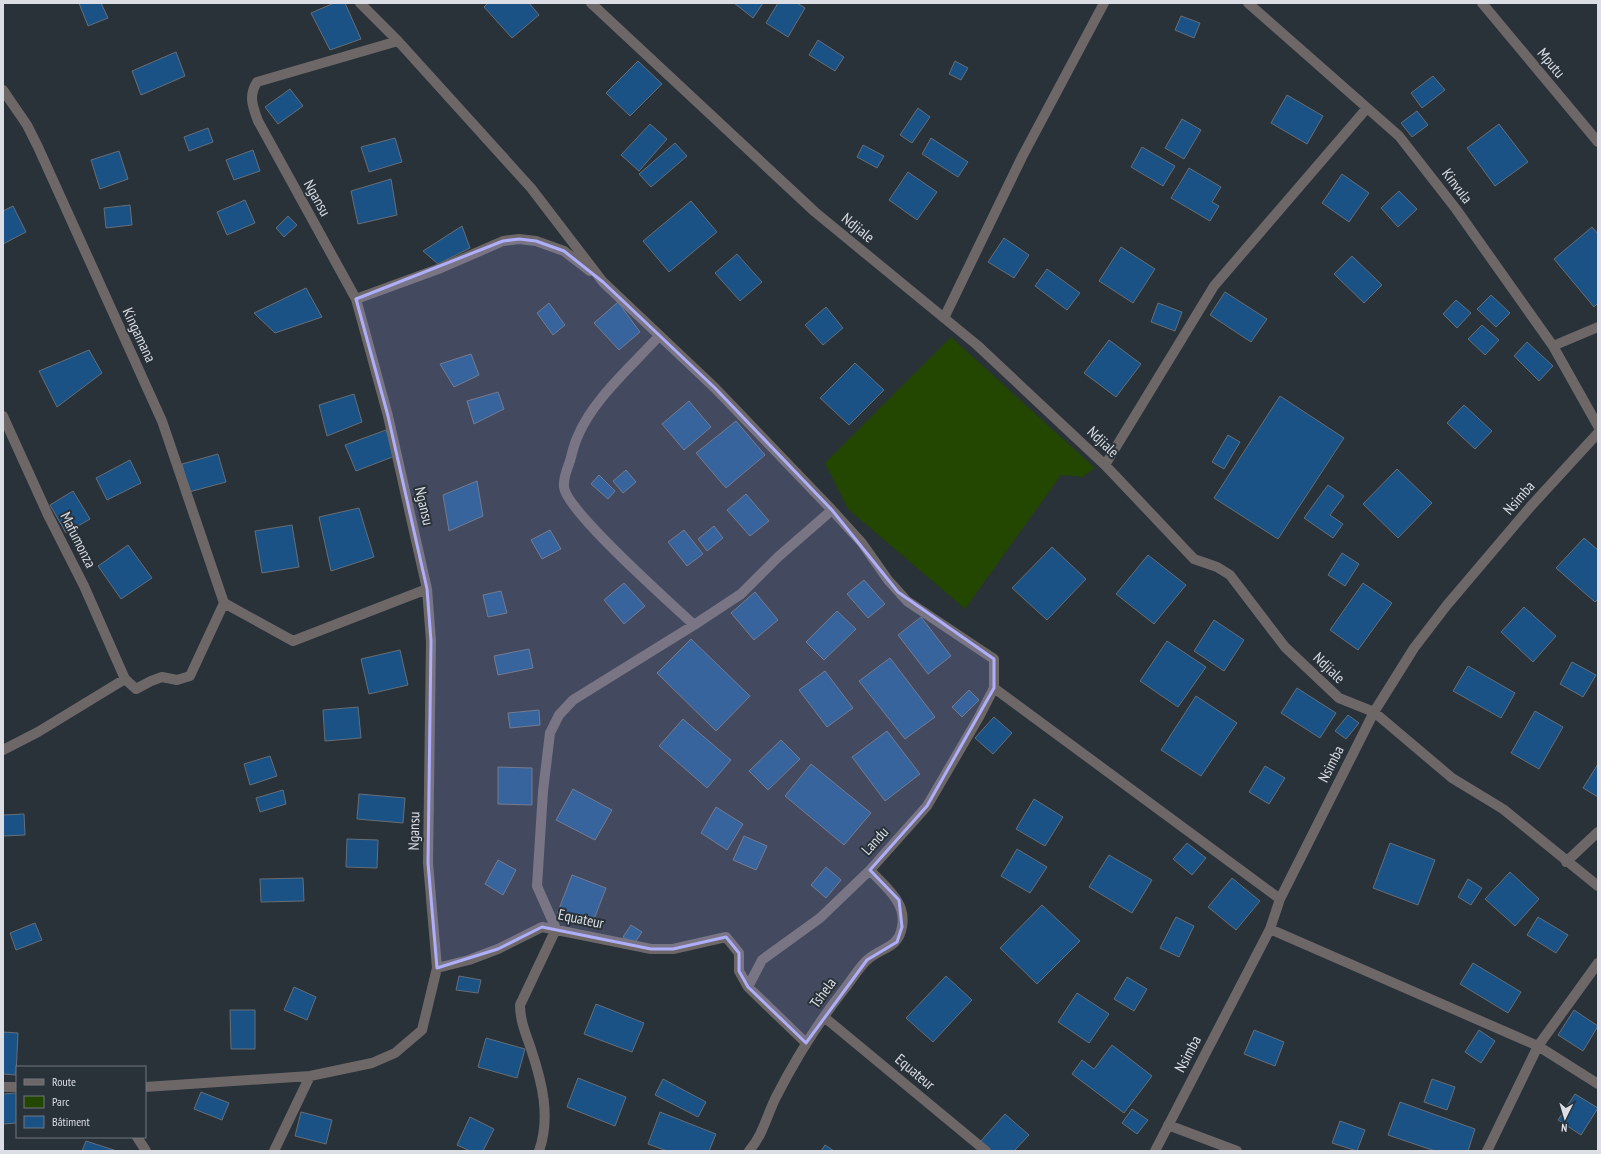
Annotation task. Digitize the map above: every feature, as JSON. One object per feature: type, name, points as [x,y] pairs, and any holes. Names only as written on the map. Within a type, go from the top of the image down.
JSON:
[{"type":"street","points":[[360,3],[398,41],[531,188],[603,282]]},
{"type":"street","points":[[944,318],[1022,157],[1104,3]]},
{"type":"street","name":"Kinvula","points":[[1248,3],[1400,136],[1456,209],[1553,346],[1598,426]]},
{"type":"street","name":"Mputu","points":[[1482,3],[1598,142]]},
{"type":"street","name":"Ndjiale","points":[[595,4],[815,212],[977,345],[1105,464],[1194,559],[1230,575],[1285,647],[1324,685],[1339,698],[1374,712],[1452,778],[1503,809],[1566,862],[1598,886]]},
{"type":"street","name":"Ngansu","points":[[398,41],[257,82],[251,93],[252,105],[258,121],[356,299],[390,424],[427,589],[431,641],[428,863],[437,968]]},
{"type":"street","name":"Kingamana","points":[[3,90],[26,125],[38,147],[162,421],[224,603]]},
{"type":"street","points":[[1105,464],[1214,286],[1367,108]]},
{"type":"street","points":[[356,299],[441,268],[503,241],[519,239],[536,241],[564,251],[603,282],[715,388],[832,510],[862,544],[888,580],[907,601],[994,659],[994,688],[1280,899]]},
{"type":"street","points":[[1553,346],[1598,327]]},
{"type":"street","points":[[659,336],[600,401],[585,422],[577,437],[564,479],[564,488],[567,498],[586,521],[694,625]]},
{"type":"street","name":"Mafumonza","points":[[3,416],[48,515],[84,586],[124,679]]},
{"type":"street","name":"Nsimba","points":[[1155,1151],[1270,929],[1280,899],[1374,712],[1414,648],[1443,610],[1531,506],[1598,433]]},
{"type":"street","points":[[539,1151],[543,1139],[545,1108],[541,1079],[520,1018],[520,1005],[556,929],[537,886],[543,791],[550,733],[559,715],[573,700],[741,594],[778,557],[832,510]]},
{"type":"street","points":[[3,750],[38,732],[124,679],[136,689],[151,680],[162,678],[178,680],[190,676],[224,603],[292,641],[427,589]]},
{"type":"street","name":"Landu","points":[[748,987],[762,960],[820,918],[870,870],[927,806],[979,717],[994,688]]},
{"type":"street","points":[[1566,862],[1598,832]]},
{"type":"street","name":"Tshela","points":[[749,1151],[757,1141],[775,1098],[806,1043],[824,1017],[867,960],[897,942],[902,927],[902,909],[899,900],[870,870]]},
{"type":"street","name":"Equateur","points":[[437,968],[469,960],[491,952],[542,927],[651,949],[673,949],[726,937],[739,953],[739,971],[748,987],[806,1043]]},
{"type":"street","points":[[1270,929],[1538,1046],[1598,1084]]},
{"type":"street","points":[[1487,1151],[1538,1046],[1598,963]]},
{"type":"street","points":[[146,1087],[310,1076],[372,1063],[395,1053],[422,1030],[437,968]]},
{"type":"street","name":"Equateur","points":[[824,1017],[986,1151]]},
{"type":"street","points":[[274,1151],[310,1076]]},
{"type":"street","points":[[3,1087],[16,1087]]},
{"type":"street","points":[[1168,1125],[1237,1151]]},
{"type":"street","points":[[138,1138],[146,1151]]},
{"type":"highlighted area","points":[[519,239],[536,241],[564,251],[603,282],[715,388],[832,510],[898,592],[994,659],[994,688],[927,806],[870,870],[899,900],[902,927],[897,942],[867,960],[806,1043],[748,987],[739,971],[739,953],[726,937],[673,949],[651,949],[542,927],[498,949],[437,968],[428,863],[431,641],[427,589],[388,416],[356,299],[503,241]]},
{"type":"green space","points":[[951,337],[1095,468],[1083,477],[1061,475],[965,609],[848,509],[825,463]]},
{"type":"building","points":[[79,3],[101,3],[108,18],[88,26]]},
{"type":"building","points":[[334,3],[345,3],[361,39],[330,50],[311,13]]},
{"type":"building","points":[[488,3],[529,3],[539,15],[512,38],[484,7]]},
{"type":"building","points":[[734,3],[763,3],[753,18]]},
{"type":"building","points":[[778,3],[797,3],[805,8],[788,37],[766,23]]},
{"type":"building","points":[[1181,16],[1200,23],[1194,38],[1175,30]]},
{"type":"building","points":[[818,40],[844,57],[835,71],[809,55]]},
{"type":"building","points":[[176,52],[185,76],[141,95],[132,71]]},
{"type":"building","points":[[638,61],[662,84],[630,116],[606,93]]},
{"type":"building","points":[[955,61],[968,68],[961,80],[949,74]]},
{"type":"building","points":[[1433,76],[1445,90],[1422,108],[1411,93]]},
{"type":"building","points":[[290,89],[303,106],[278,124],[265,107]]},
{"type":"building","points":[[1287,95],[1323,116],[1307,144],[1271,123]]},
{"type":"building","points":[[918,108],[930,117],[912,143],[900,135]]},
{"type":"building","points":[[1417,111],[1428,125],[1412,137],[1401,123]]},
{"type":"building","points":[[1182,119],[1201,130],[1184,159],[1165,148]]},
{"type":"building","points":[[650,124],[667,139],[639,171],[621,155]]},
{"type":"building","points":[[1499,124],[1528,162],[1495,186],[1467,148]]},
{"type":"building","points":[[208,128],[213,142],[189,151],[184,137]]},
{"type":"building","points":[[395,138],[402,162],[369,172],[361,147]]},
{"type":"building","points":[[931,138],[968,162],[958,177],[922,154]]},
{"type":"building","points":[[675,143],[687,156],[651,187],[639,174]]},
{"type":"building","points":[[863,145],[884,156],[877,168],[857,157]]},
{"type":"building","points":[[1142,147],[1175,166],[1163,186],[1131,167]]},
{"type":"building","points":[[253,150],[260,171],[234,180],[226,160]]},
{"type":"building","points":[[119,151],[128,179],[100,189],[91,160]]},
{"type":"building","points":[[1189,168],[1221,187],[1212,202],[1219,206],[1210,221],[1171,198]]},
{"type":"building","points":[[908,172],[937,192],[917,220],[889,200]]},
{"type":"building","points":[[1342,174],[1369,193],[1349,222],[1322,203]]},
{"type":"building","points":[[391,179],[397,215],[358,224],[351,191]]},
{"type":"building","points":[[1399,191],[1417,209],[1398,227],[1381,208]]},
{"type":"building","points":[[245,200],[255,223],[227,235],[217,212]]},
{"type":"building","points":[[691,201],[717,232],[669,272],[643,241]]},
{"type":"building","points":[[130,205],[132,225],[106,228],[104,208]]},
{"type":"building","points":[[13,206],[26,232],[3,244],[3,211]]},
{"type":"building","points":[[288,216],[297,225],[284,237],[276,228]]},
{"type":"building","points":[[462,226],[470,248],[438,264],[423,251]]},
{"type":"building","points":[[1592,227],[1598,234],[1598,303],[1594,307],[1554,259]]},
{"type":"building","points":[[1004,238],[1029,255],[1014,278],[988,262]]},
{"type":"building","points":[[1121,247],[1155,269],[1133,303],[1099,281]]},
{"type":"building","points":[[737,254],[762,282],[740,301],[715,273]]},
{"type":"building","points":[[1352,256],[1382,285],[1364,303],[1334,274]]},
{"type":"building","points":[[1047,269],[1080,293],[1067,310],[1035,286]]},
{"type":"building","points":[[306,288],[322,317],[275,333],[254,313]]},
{"type":"building","points":[[1225,292],[1267,319],[1251,342],[1210,315]]},
{"type":"building","points":[[1491,295],[1510,313],[1496,327],[1477,309]]},
{"type":"building","points":[[1456,300],[1471,313],[1457,328],[1443,314]]},
{"type":"building","points":[[618,302],[640,332],[619,350],[594,323]]},
{"type":"building","points":[[549,303],[565,325],[553,335],[537,313]]},
{"type":"building","points":[[1158,303],[1182,312],[1175,331],[1151,322]]},
{"type":"building","points":[[826,307],[843,328],[823,345],[805,325]]},
{"type":"building","points":[[1482,325],[1499,340],[1485,355],[1468,339]]},
{"type":"building","points":[[1109,340],[1141,364],[1116,397],[1084,373]]},
{"type":"building","points":[[1527,342],[1553,366],[1539,381],[1514,356]]},
{"type":"building","points":[[89,350],[102,373],[57,407],[39,371]]},
{"type":"building","points":[[471,354],[479,375],[454,387],[440,364]]},
{"type":"building","points":[[855,363],[884,390],[849,425],[820,398]]},
{"type":"building","points":[[498,392],[504,409],[474,424],[467,401]]},
{"type":"building","points":[[354,394],[362,422],[327,436],[319,405]]},
{"type":"building","points":[[1280,396],[1344,438],[1278,539],[1214,498]]},
{"type":"building","points":[[689,401],[711,427],[684,450],[662,424]]},
{"type":"building","points":[[1464,405],[1492,431],[1475,449],[1447,423]]},
{"type":"building","points":[[736,421],[765,455],[726,488],[696,453]]},
{"type":"building","points":[[386,430],[395,456],[356,471],[345,445]]},
{"type":"building","points":[[1228,435],[1240,442],[1224,469],[1212,462]]},
{"type":"building","points":[[218,454],[226,482],[189,492],[182,464]]},
{"type":"building","points":[[130,460],[141,483],[107,500],[96,478]]},
{"type":"building","points":[[1397,469],[1432,503],[1398,538],[1363,504]]},
{"type":"building","points":[[626,470],[636,482],[623,493],[613,481]]},
{"type":"building","points":[[599,475],[615,491],[608,499],[591,484]]},
{"type":"building","points":[[477,481],[483,516],[449,531],[443,495]]},
{"type":"building","points":[[1328,485],[1344,496],[1330,515],[1343,524],[1333,538],[1304,518]]},
{"type":"building","points":[[73,491],[90,519],[66,533],[50,505]]},
{"type":"building","points":[[746,494],[769,521],[750,536],[727,510]]},
{"type":"building","points":[[359,508],[374,557],[331,571],[319,517]]},
{"type":"building","points":[[292,525],[299,567],[262,573],[255,531]]},
{"type":"building","points":[[714,526],[723,538],[707,551],[698,539]]},
{"type":"building","points":[[550,530],[561,549],[542,559],[531,540]]},
{"type":"building","points":[[684,530],[703,554],[687,566],[668,542]]},
{"type":"building","points":[[1584,538],[1598,550],[1598,599],[1595,602],[1556,568]]},
{"type":"building","points":[[128,545],[152,578],[121,599],[98,566]]},
{"type":"building","points":[[1052,547],[1086,579],[1047,620],[1012,588]]},
{"type":"building","points":[[1342,553],[1359,564],[1345,586],[1328,575]]},
{"type":"building","points":[[1148,555],[1186,585],[1154,624],[1116,594]]},
{"type":"building","points":[[864,580],[885,604],[868,618],[847,594]]},
{"type":"building","points":[[624,583],[645,606],[624,624],[604,600]]},
{"type":"building","points":[[1363,583],[1392,603],[1358,650],[1330,630]]},
{"type":"building","points":[[501,591],[507,613],[488,617],[483,595]]},
{"type":"building","points":[[755,592],[778,620],[754,640],[731,613]]},
{"type":"building","points":[[1524,607],[1556,636],[1533,662],[1501,632]]},
{"type":"building","points":[[837,611],[856,629],[824,660],[806,642]]},
{"type":"building","points":[[921,617],[951,656],[928,674],[898,635]]},
{"type":"building","points":[[1214,620],[1244,640],[1224,671],[1194,651]]},
{"type":"building","points":[[691,639],[750,696],[716,731],[657,673]]},
{"type":"building","points":[[1167,641],[1206,667],[1178,707],[1140,681]]},
{"type":"building","points":[[529,649],[533,668],[498,675],[494,656]]},
{"type":"building","points":[[400,650],[408,685],[369,694],[361,659]]},
{"type":"building","points":[[890,658],[935,717],[905,739],[859,681]]},
{"type":"building","points":[[1572,662],[1596,675],[1583,697],[1560,684]]},
{"type":"building","points":[[1468,666],[1515,693],[1501,718],[1453,691]]},
{"type":"building","points":[[825,671],[853,708],[827,727],[799,690]]},
{"type":"building","points":[[1297,688],[1336,713],[1320,738],[1281,713]]},
{"type":"building","points":[[969,690],[979,700],[962,717],[952,707]]},
{"type":"building","points":[[1196,696],[1237,723],[1201,776],[1161,750]]},
{"type":"building","points":[[358,707],[361,738],[325,741],[323,710]]},
{"type":"building","points":[[539,710],[540,725],[510,728],[508,713]]},
{"type":"building","points":[[1535,711],[1563,727],[1539,769],[1511,753]]},
{"type":"building","points":[[1348,715],[1359,723],[1346,739],[1335,731]]},
{"type":"building","points":[[994,717],[1012,733],[993,754],[975,738]]},
{"type":"building","points":[[683,719],[731,760],[707,788],[659,746]]},
{"type":"building","points":[[887,731],[920,774],[885,801],[852,757]]},
{"type":"building","points":[[781,740],[800,759],[768,790],[749,771]]},
{"type":"building","points":[[270,756],[277,776],[250,785],[244,764]]},
{"type":"building","points":[[811,764],[871,813],[844,845],[785,796]]},
{"type":"building","points":[[1598,764],[1598,797],[1583,788]]},
{"type":"building","points":[[1265,766],[1285,778],[1269,804],[1249,792]]},
{"type":"building","points":[[498,767],[532,768],[532,805],[498,804]]},
{"type":"building","points":[[573,789],[612,810],[595,840],[556,820]]},
{"type":"building","points":[[283,790],[286,804],[260,812],[256,798]]},
{"type":"building","points":[[359,794],[405,798],[403,823],[357,819]]},
{"type":"building","points":[[1034,799],[1063,817],[1045,846],[1016,829]]},
{"type":"building","points":[[716,807],[743,824],[727,850],[701,833]]},
{"type":"building","points":[[24,814],[25,835],[3,836],[3,815]]},
{"type":"building","points":[[744,836],[767,846],[756,870],[733,860]]},
{"type":"building","points":[[347,839],[378,840],[377,868],[346,867]]},
{"type":"building","points":[[1187,843],[1206,858],[1192,875],[1173,859]]},
{"type":"building","points":[[1390,843],[1435,860],[1418,905],[1373,888]]},
{"type":"building","points":[[1017,849],[1047,867],[1030,893],[1001,876]]},
{"type":"building","points":[[1109,855],[1152,880],[1132,913],[1089,887]]},
{"type":"building","points":[[498,860],[516,870],[503,895],[485,884]]},
{"type":"building","points":[[826,867],[841,880],[826,898],[811,885]]},
{"type":"building","points":[[1510,872],[1539,899],[1515,926],[1485,899]]},
{"type":"building","points":[[572,875],[606,888],[591,927],[557,914]]},
{"type":"building","points":[[303,878],[304,901],[261,902],[260,879]]},
{"type":"building","points":[[1232,878],[1260,901],[1236,930],[1208,907]]},
{"type":"building","points":[[1468,879],[1482,888],[1471,905],[1458,897]]},
{"type":"building","points":[[1042,905],[1080,941],[1037,984],[1000,948]]},
{"type":"building","points":[[1176,917],[1194,926],[1179,957],[1160,948]]},
{"type":"building","points":[[1538,917],[1568,935],[1556,953],[1527,935]]},
{"type":"building","points":[[35,923],[42,940],[16,950],[10,933]]},
{"type":"building","points":[[631,925],[642,932],[634,944],[623,937]]},
{"type":"building","points":[[1473,963],[1521,992],[1508,1013],[1460,984]]},
{"type":"building","points":[[459,976],[481,980],[478,993],[456,990]]},
{"type":"building","points":[[946,976],[972,1000],[933,1042],[906,1018]]},
{"type":"building","points":[[1127,977],[1147,989],[1134,1011],[1114,999]]},
{"type":"building","points":[[294,987],[316,997],[307,1020],[284,1010]]},
{"type":"building","points":[[1077,993],[1109,1014],[1089,1043],[1058,1022]]},
{"type":"building","points":[[596,1004],[644,1023],[632,1052],[584,1034]]},
{"type":"building","points":[[230,1010],[255,1010],[255,1049],[231,1049]]},
{"type":"building","points":[[1574,1010],[1598,1026],[1583,1051],[1558,1035]]},
{"type":"building","points":[[1254,1030],[1284,1042],[1275,1066],[1244,1054]]},
{"type":"building","points":[[1479,1030],[1495,1041],[1481,1063],[1465,1052]]},
{"type":"building","points":[[3,1032],[18,1033],[16,1075],[3,1074]]},
{"type":"building","points":[[486,1038],[525,1049],[517,1078],[478,1067]]},
{"type":"building","points":[[1112,1045],[1152,1076],[1124,1113],[1072,1074],[1082,1060],[1094,1069]]},
{"type":"building","points":[[578,1078],[626,1097],[615,1126],[567,1107]]},
{"type":"building","points":[[663,1079],[706,1102],[698,1117],[655,1095]]},
{"type":"building","points":[[1432,1079],[1455,1087],[1447,1110],[1424,1102]]},
{"type":"building","points":[[201,1092],[229,1103],[222,1120],[194,1109]]},
{"type":"building","points":[[16,1093],[16,1123],[3,1124],[3,1094]]},
{"type":"building","points":[[1575,1094],[1598,1108],[1581,1135],[1558,1120]]},
{"type":"building","points":[[1400,1102],[1475,1129],[1468,1151],[1435,1151],[1388,1135]]},
{"type":"building","points":[[1132,1109],[1148,1120],[1137,1134],[1122,1123]]},
{"type":"building","points":[[301,1112],[332,1120],[326,1144],[295,1136]]},
{"type":"building","points":[[660,1112],[716,1134],[709,1151],[667,1151],[648,1144]]},
{"type":"building","points":[[1005,1114],[1029,1135],[1014,1151],[990,1151],[980,1142]]},
{"type":"building","points":[[470,1117],[494,1129],[483,1151],[470,1151],[457,1145]]},
{"type":"building","points":[[1340,1121],[1365,1130],[1357,1151],[1332,1143]]},
{"type":"building","points":[[86,1141],[117,1151],[82,1151]]},
{"type":"building","points":[[825,1145],[834,1151],[821,1151]]}]
